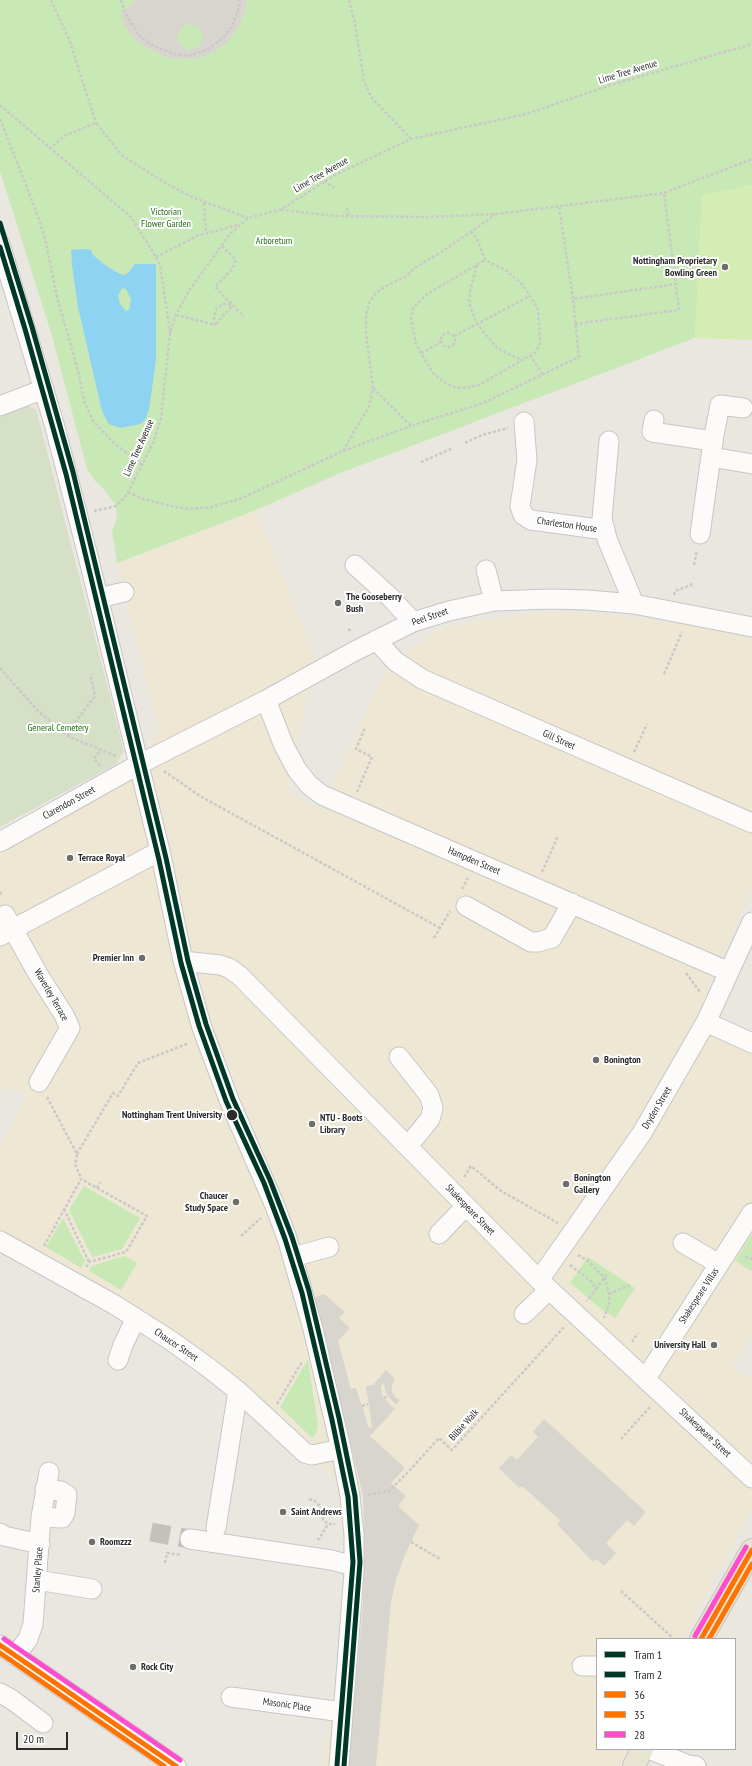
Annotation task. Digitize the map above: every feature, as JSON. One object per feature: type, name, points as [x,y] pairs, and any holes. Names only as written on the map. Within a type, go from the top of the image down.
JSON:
[{"type":"main road","points":[[702,1638],[745,1569],[752,1550]]},
{"type":"main road","points":[[634,1766],[642,1750]]},
{"type":"street","points":[[0,244],[44,389],[99,598],[140,763],[183,961],[202,1028],[229,1100],[275,1206],[293,1257],[313,1329],[341,1449],[350,1496],[354,1535],[354,1566],[339,1766]]},
{"type":"street","points":[[0,406],[44,389]]},
{"type":"street","points":[[700,534],[720,405],[743,408]]},
{"type":"street","points":[[654,420],[652,432],[713,444],[752,464]]},
{"type":"street","name":"Charleston House","points":[[525,426],[527,460],[520,506],[523,515],[531,520],[605,530],[607,539],[634,604]]},
{"type":"street","points":[[605,530],[602,518],[609,441]]},
{"type":"street","points":[[355,565],[391,598],[414,622]]},
{"type":"street","points":[[486,570],[494,601]]},
{"type":"street","points":[[99,598],[124,592]]},
{"type":"street","name":"Peel Street","points":[[140,763],[266,700],[376,640],[414,622],[449,611],[494,601],[550,598],[634,604],[752,627]]},
{"type":"street","name":"Gill Street","points":[[376,640],[395,661],[422,679],[752,823]]},
{"type":"street","name":"Hampden Street","points":[[266,700],[284,746],[297,770],[309,785],[322,795],[729,972]]},
{"type":"street","name":"Clarendon Street","points":[[0,842],[140,763]]},
{"type":"street","name":"Waverley Terrace","points":[[39,1082],[70,1028],[64,1015],[6,926],[160,851]]},
{"type":"street","points":[[459,902],[531,942],[538,942],[552,938],[572,903]]},
{"type":"street","name":"Dryden Street","points":[[524,1314],[544,1285],[565,1245],[642,1133],[706,1022],[752,922]]},
{"type":"street","name":"Shakespeare Street","points":[[183,961],[220,964],[229,968],[240,976],[544,1285],[646,1378],[752,1478]]},
{"type":"street","points":[[706,1022],[752,1043]]},
{"type":"street","points":[[399,1057],[429,1095],[433,1108],[430,1119],[408,1146]]},
{"type":"street","points":[[439,1234],[466,1206]]},
{"type":"street","name":"Shakespeare Villas","points":[[646,1378],[752,1213]]},
{"type":"street","name":"Chaucer Street","points":[[0,1241],[77,1283],[136,1318],[198,1360],[238,1391],[305,1453],[312,1455],[341,1449]]},
{"type":"street","points":[[683,1243],[719,1264]]},
{"type":"street","points":[[293,1257],[329,1248]]},
{"type":"street","points":[[118,1360],[123,1345],[136,1318]]},
{"type":"street","points":[[216,1528],[238,1391]]},
{"type":"street","name":"Stanley Place","points":[[16,1656],[28,1639],[33,1624],[41,1517],[47,1480]]},
{"type":"street","points":[[0,1533],[4,1536],[40,1544]]},
{"type":"street","points":[[190,1539],[331,1560],[354,1566]]},
{"type":"street","points":[[37,1580],[92,1589]]},
{"type":"street","points":[[0,1645],[176,1766]]},
{"type":"street","points":[[0,1693],[43,1723]]},
{"type":"street","name":"Masonic Place","points":[[230,1698],[343,1712]]},
{"type":"street","points":[[651,1750],[688,1765],[696,1766]]},
{"type":"path","points":[[51,0],[69,39],[96,123],[123,156],[169,185],[204,203],[248,218]]},
{"type":"path","points":[[121,0],[125,12],[138,35],[151,45],[173,54],[188,56],[208,50],[222,38],[232,26],[238,11],[240,0]]},
{"type":"path","points":[[349,0],[355,24],[364,81],[368,92],[411,139]]},
{"type":"path","name":"Lime Tree Avenue","points":[[78,516],[116,506],[128,492],[152,443],[161,418],[170,333],[176,315],[190,289],[238,225],[248,218],[280,210],[324,181],[411,139],[526,114],[611,85],[752,44]]},
{"type":"path","points":[[0,105],[49,149],[131,217],[156,256],[160,265],[170,333]]},
{"type":"path","points":[[0,119],[38,216],[46,243],[57,298],[79,374],[84,401],[94,421],[115,444],[141,464]]},
{"type":"path","points":[[49,149],[64,136],[96,123]]},
{"type":"path","points":[[280,210],[348,216],[430,217],[497,214],[664,193],[752,159]]},
{"type":"path","points":[[324,181],[334,188]]},
{"type":"path","points":[[575,324],[679,310],[664,193]]},
{"type":"path","points":[[204,203],[206,233]]},
{"type":"path","points":[[128,492],[143,499],[175,507],[192,509],[212,507],[242,498],[264,489],[343,451],[411,426],[483,403],[579,358],[573,299],[559,207]]},
{"type":"path","points":[[347,208],[348,216]]},
{"type":"path","points":[[343,451],[369,406],[373,388],[366,333],[366,315],[369,304],[374,295],[384,287],[404,277],[416,267],[443,251],[497,214]]},
{"type":"path","points":[[156,256],[206,233],[238,225]]},
{"type":"path","points":[[472,231],[485,260],[507,270],[522,284],[538,309],[541,334],[540,343],[536,352],[479,385],[464,388],[454,387],[444,382],[432,372],[416,344],[410,318],[413,308],[427,294],[485,260]]},
{"type":"path","points":[[222,246],[236,260],[233,268],[215,287],[244,317]]},
{"type":"path","points":[[477,264],[470,292],[469,303],[477,324],[498,349],[522,360]]},
{"type":"path","points":[[573,299],[676,284]]},
{"type":"path","points":[[454,336],[530,296]]},
{"type":"path","points":[[215,325],[214,317],[216,309],[223,304],[233,305]]},
{"type":"path","points":[[215,325],[233,305]]},
{"type":"path","points":[[176,315],[215,325]]},
{"type":"path","points":[[444,333],[450,333],[454,336],[455,342],[451,347],[445,347],[440,343],[440,337],[444,333]]},
{"type":"path","points":[[421,353],[440,343]]},
{"type":"path","points":[[530,356],[542,375]]},
{"type":"path","points":[[373,388],[411,426]]},
{"type":"path","points":[[465,443],[482,435],[508,428],[525,426]]},
{"type":"path","points":[[421,462],[453,448]]},
{"type":"path","points":[[675,591],[691,585],[691,583]]},
{"type":"path","points":[[664,674],[690,615]]},
{"type":"path","points":[[348,628],[350,633]]},
{"type":"path","points":[[0,668],[39,712],[68,736],[120,757],[140,763],[440,928]]},
{"type":"path","points":[[68,736],[77,720],[95,696],[90,674]]},
{"type":"path","points":[[627,769],[647,724]]},
{"type":"path","points":[[350,807],[372,757],[356,750],[365,728]]},
{"type":"path","points":[[548,859],[558,836]]},
{"type":"path","points":[[434,938],[459,902],[477,863]]},
{"type":"path","points":[[77,1283],[89,1262],[126,1252],[147,1216],[81,1179],[75,1164],[77,1154],[113,1093],[118,1096],[138,1063],[195,1041]]},
{"type":"path","points":[[39,1082],[77,1154]]},
{"type":"path","points":[[471,1166],[565,1245],[588,1261],[604,1278],[609,1294],[607,1313],[596,1333]]},
{"type":"path","points":[[44,1245],[81,1179]]},
{"type":"path","points":[[97,1188],[100,1182]]},
{"type":"path","points":[[241,1236],[275,1206]]},
{"type":"path","points":[[64,1209],[89,1262]]},
{"type":"path","points":[[565,1245],[580,1271],[592,1282],[596,1289]]},
{"type":"path","points":[[575,1314],[608,1273]]},
{"type":"path","points":[[609,1294],[630,1285]]},
{"type":"path","name":"Bilbie Walk","points":[[350,1496],[376,1495],[388,1491],[409,1472],[438,1438],[452,1450],[575,1314]]},
{"type":"path","points":[[632,1342],[638,1333]]},
{"type":"path","points":[[283,1394],[292,1378]]},
{"type":"path","points":[[621,1439],[662,1393]]},
{"type":"path","points":[[384,1398],[388,1396]]},
{"type":"path","points":[[362,1406],[368,1404]]},
{"type":"path","points":[[309,1500],[315,1501],[320,1506],[322,1511]]},
{"type":"path","points":[[319,1539],[328,1524]]},
{"type":"path","points":[[411,1542],[440,1559]]},
{"type":"path","points":[[621,1591],[673,1638]]},
{"type":"shaded area","points":[[136,0],[247,0],[246,8],[239,26],[227,43],[203,57],[184,59],[168,58],[137,42],[125,27],[120,13]],"holes":[[[186,24],[198,26],[204,36],[199,47],[188,50],[178,43],[178,32]]]},
{"type":"shaded area","name":"Nottingham Trent University","points":[[256,510],[314,655],[289,791],[303,801],[321,810],[385,672],[428,636],[439,629],[508,616],[557,612],[617,616],[700,626],[752,638],[752,887],[694,1025],[752,1054],[752,1332],[731,1367],[752,1379],[752,1507],[684,1638],[596,1638],[596,1750],[627,1750],[619,1766],[322,1766],[347,1611],[336,1479],[238,1391],[0,1244],[0,1148],[28,1093],[0,1088],[0,839],[133,767],[159,730],[117,563]]},
{"type":"shaded area","points":[[324,1294],[345,1312],[339,1318],[350,1328],[338,1341],[351,1389],[356,1388],[369,1428],[372,1427],[366,1386],[373,1385],[386,1370],[395,1379],[392,1386],[392,1392],[396,1398],[400,1400],[396,1405],[386,1394],[384,1383],[381,1386],[383,1397],[395,1409],[370,1436],[405,1468],[391,1483],[406,1496],[398,1506],[419,1525],[405,1555],[396,1580],[391,1602],[376,1766],[348,1766],[363,1606],[363,1496],[314,1298]]},
{"type":"shaded area","points":[[544,1419],[646,1512],[634,1526],[627,1520],[606,1543],[616,1553],[604,1566],[596,1559],[593,1562],[557,1524],[560,1520],[522,1486],[519,1488],[499,1468],[511,1455],[517,1460],[538,1437],[533,1432]]},
{"type":"green space","name":"Arboretum","points":[[0,0],[752,0],[752,185],[702,196],[695,338],[338,474],[256,510],[117,563],[112,531],[117,518],[116,506],[87,469],[52,336],[0,171]]},
{"type":"green space","name":"Nottingham Proprietary Bowling Green","points":[[752,185],[752,340],[695,338],[702,195]]},
{"type":"green space","name":"General Cemetery","points":[[23,405],[36,409],[124,751],[116,764],[0,827],[0,414]]},
{"type":"green space","points":[[84,1186],[140,1218],[122,1249],[92,1257],[69,1210]]},
{"type":"green space","points":[[63,1218],[85,1261],[81,1268],[46,1247]]},
{"type":"green space","points":[[752,1234],[752,1271],[735,1261]]},
{"type":"green space","points":[[124,1256],[137,1263],[121,1290],[89,1271],[92,1266]]},
{"type":"green space","points":[[588,1257],[635,1288],[615,1318],[607,1312],[606,1313],[570,1283]]},
{"type":"green space","points":[[308,1359],[318,1427],[314,1437],[311,1437],[280,1407]]},
{"type":"water","points":[[71,250],[91,250],[93,255],[105,265],[120,274],[125,275],[135,264],[156,264],[156,360],[149,410],[145,420],[140,424],[121,428],[111,425],[108,423],[102,411],[78,307]],"holes":[[[122,288],[126,289],[131,299],[129,310],[126,311],[120,304],[118,296]]]},
{"type":"tunnel","points":[[151,1532],[190,1539]]},
{"type":"tram line","name":"1","points":[[0,223],[32,327],[73,472],[166,858],[188,961],[206,1024],[233,1099],[270,1180],[292,1237],[309,1291],[339,1418],[355,1496],[360,1562],[344,1766]]},
{"type":"tram line","name":"2","points":[[0,247],[66,474],[159,860],[181,963],[199,1026],[226,1101],[264,1183],[285,1239],[302,1293],[332,1420],[348,1497],[353,1562],[337,1765]]},
{"type":"transit line","name":"28","points":[[695,1636],[746,1547]]},
{"type":"transit line","name":"36","points":[[702,1638],[752,1550]]},
{"type":"transit line","name":"35","points":[[710,1638],[752,1564]]},
{"type":"transit line","name":"28","points":[[4,1639],[180,1760]]},
{"type":"transit line","name":"36","points":[[0,1645],[176,1766]]},
{"type":"transit line","name":"35","points":[[0,1653],[164,1766]]},
{"type":"place","name":"Nottingham Proprietary Bowling Green","points":[[725,267]]},
{"type":"place","name":"The Gooseberry Bush","points":[[338,603]]},
{"type":"place","name":"Terrace Royal","points":[[70,858]]},
{"type":"place","name":"Premier Inn","points":[[142,958]]},
{"type":"place","name":"Bonington","points":[[596,1060]]},
{"type":"place","name":"Nottingham Trent University","points":[[232,1115]]},
{"type":"place","name":"NTU - Boots Library","points":[[312,1124]]},
{"type":"place","name":"Bonington Gallery","points":[[566,1184]]},
{"type":"place","name":"Chaucer Study Space","points":[[236,1202]]},
{"type":"place","name":"University Hall","points":[[714,1345]]},
{"type":"place","name":"Saint Andrews","points":[[283,1512]]},
{"type":"place","name":"Roomzzz","points":[[92,1542]]},
{"type":"place","name":"Rock City","points":[[133,1667]]},
{"type":"park label","name":"Victorian Flower Garden","points":[[166,218]]}]
